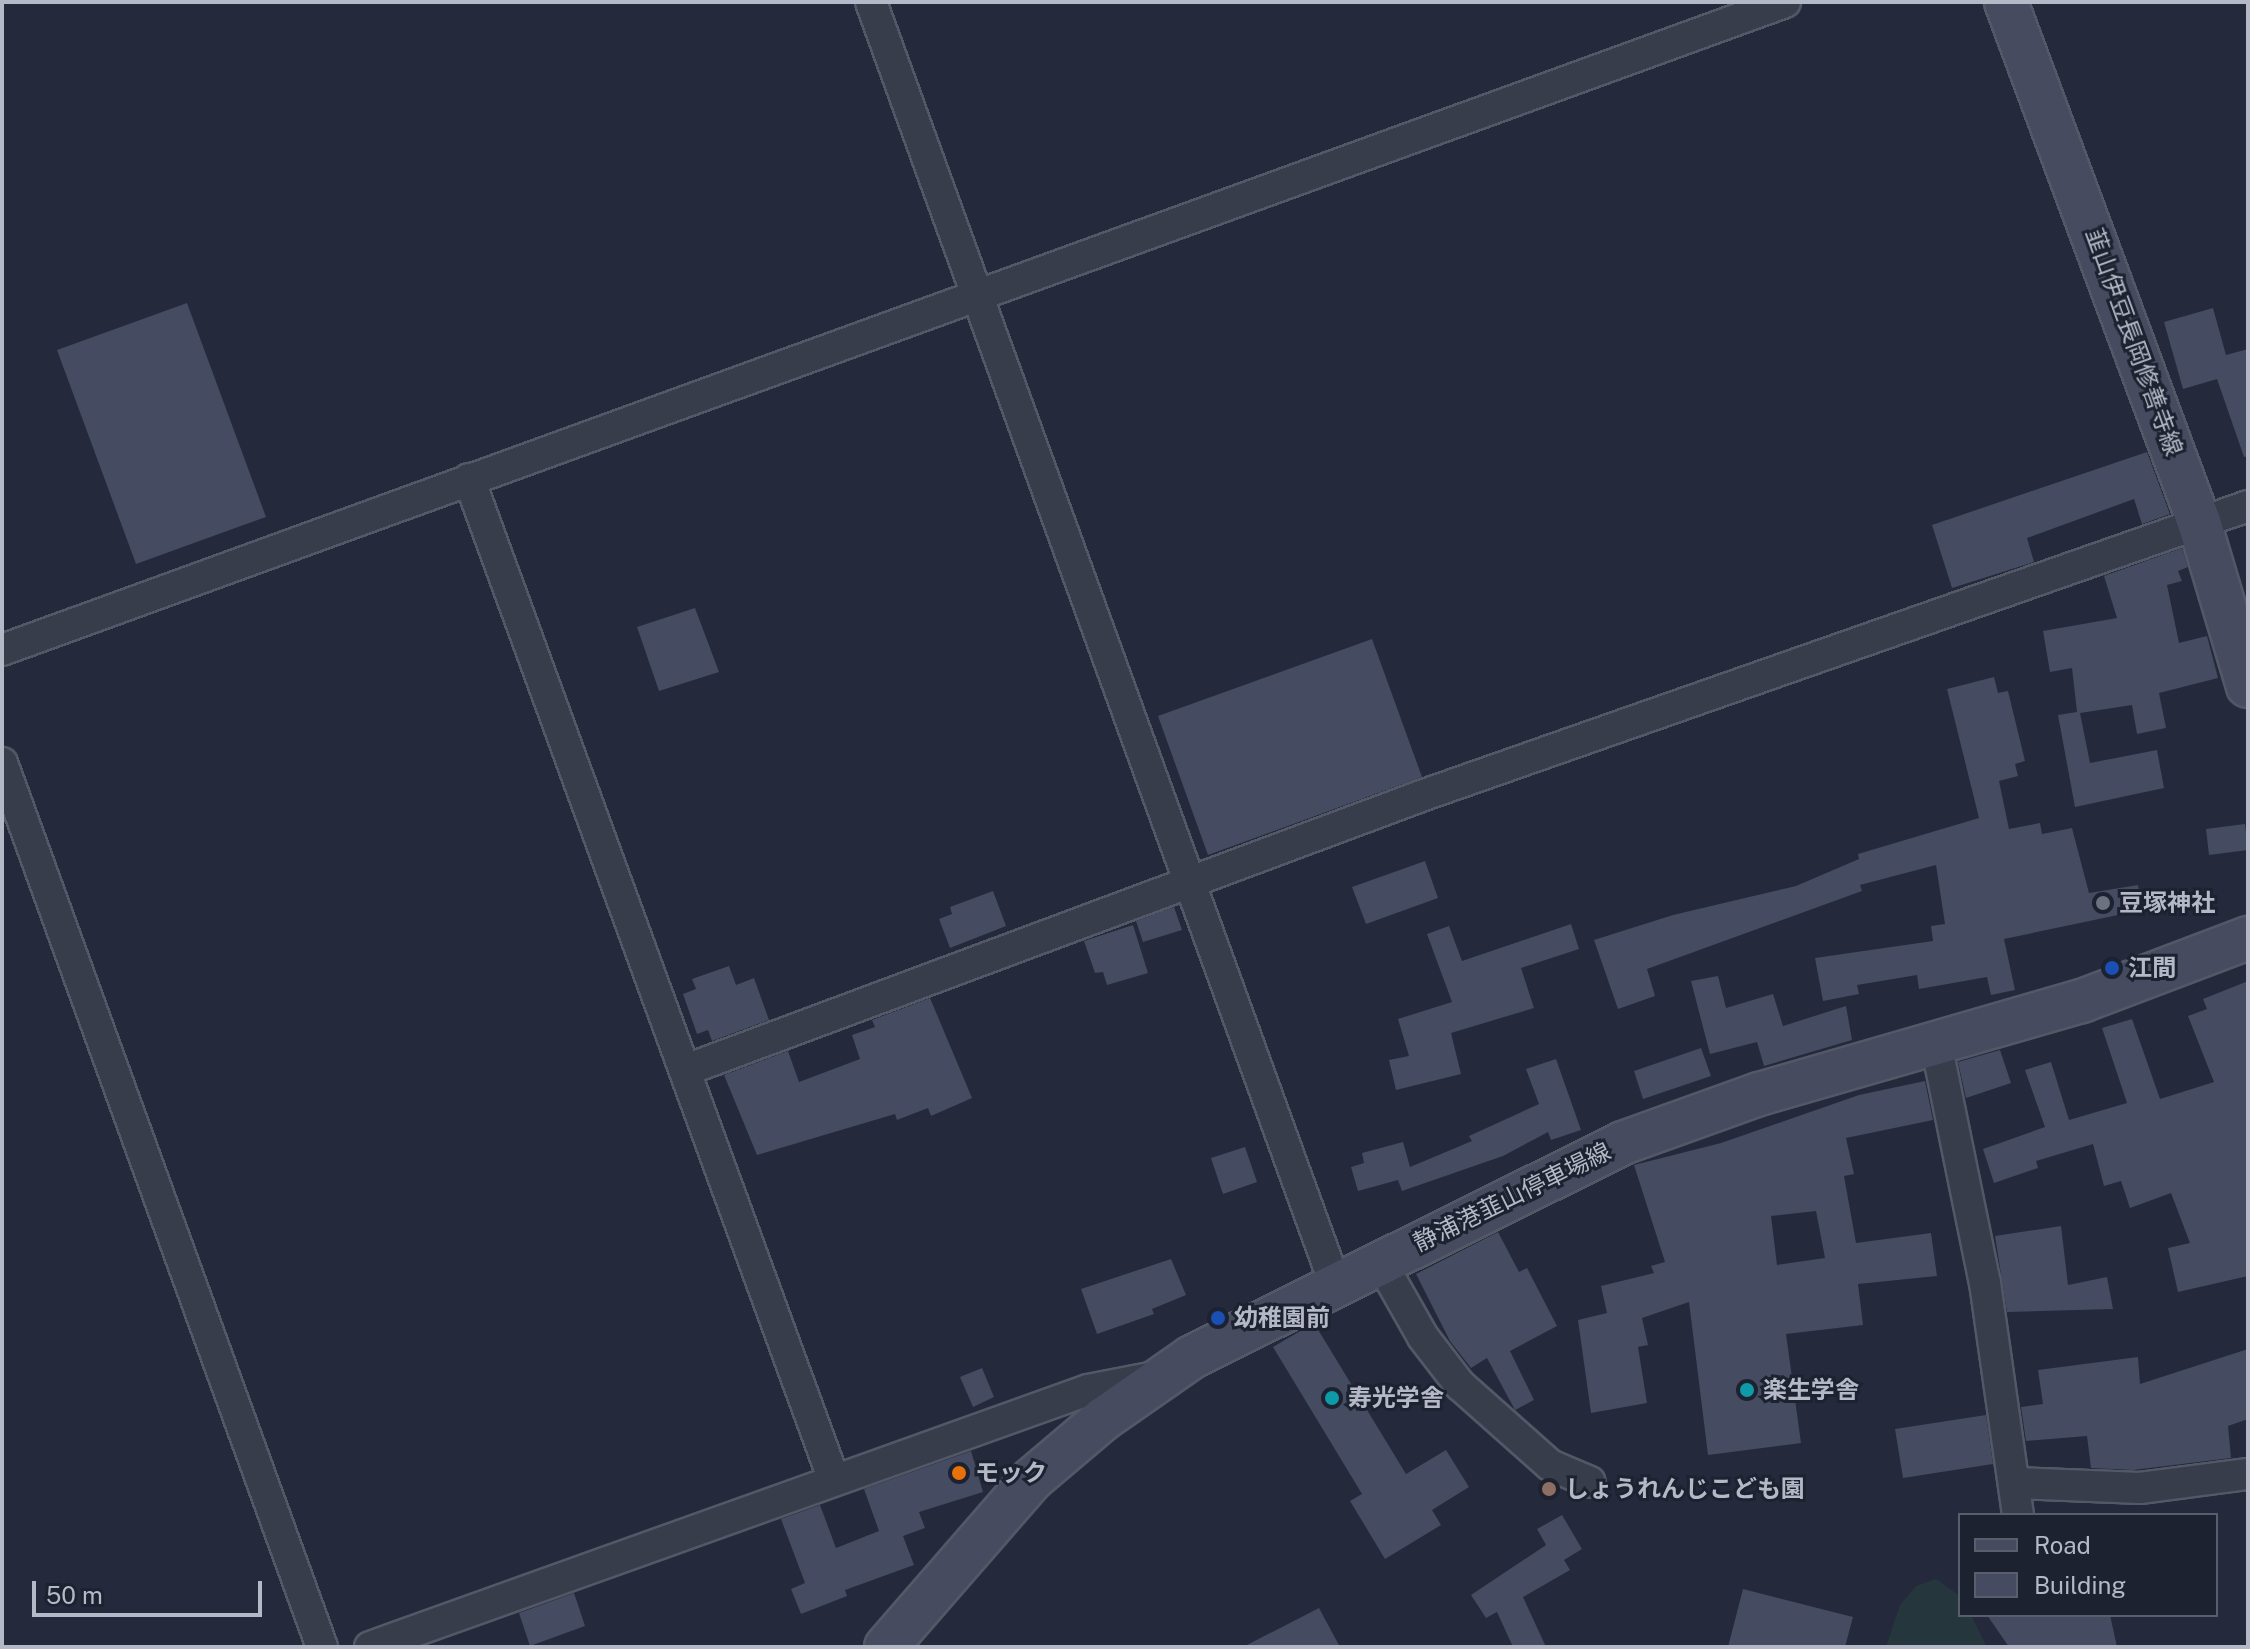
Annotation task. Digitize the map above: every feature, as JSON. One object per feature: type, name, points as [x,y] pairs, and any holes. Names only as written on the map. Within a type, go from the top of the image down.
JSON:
[{"type":"main road","name":"韮山伊豆長岡修善寺線","points":[[2006,2],[2199,522],[2248,686]]},
{"type":"main road","name":"静浦港韮山停車場線","points":[[886,1647],[1031,1480],[1160,1375],[1380,1261],[1623,1143],[1759,1094],[2082,1001],[2248,938]]},
{"type":"street","points":[[871,2],[1335,1284]]},
{"type":"street","points":[[2,650],[976,293],[1785,2]]},
{"type":"street","points":[[469,479],[834,1480]]},
{"type":"street","points":[[686,1070],[1601,731],[2248,506]]},
{"type":"street","points":[[2,763],[322,1647]]},
{"type":"street","points":[[1936,1043],[1985,1283],[2018,1513]]},
{"type":"street","points":[[1380,1261],[1431,1348],[1460,1385],[1550,1465],[1590,1482]]},
{"type":"street","points":[[370,1647],[1088,1390],[1160,1375]]},
{"type":"street","points":[[2016,1483],[2140,1488],[2248,1474]]},
{"type":"shaded area","points":[[1936,1579],[1958,1595],[1958,1617],[1972,1617],[1987,1647],[1886,1647],[1900,1605],[1916,1586]]},
{"type":"building","points":[[187,303],[266,517],[136,564],[57,350]]},
{"type":"building","points":[[2213,308],[2226,355],[2248,349],[2248,456],[2244,457],[2217,379],[2183,389],[2164,322]]},
{"type":"building","points":[[2147,452],[2170,514],[2142,524],[2134,499],[2027,538],[2034,562],[1952,588],[1932,525]]},
{"type":"building","points":[[2182,548],[2188,567],[2178,571],[2182,581],[2167,585],[2179,643],[2207,636],[2218,678],[2159,693],[2166,728],[2137,734],[2132,705],[2080,713],[2090,763],[2157,750],[2164,788],[2075,807],[2058,715],[2077,712],[2072,668],[2050,672],[2043,631],[2117,618],[2104,576]]},
{"type":"building","points":[[695,608],[719,672],[659,691],[637,627]]},
{"type":"building","points":[[1372,639],[1422,777],[1208,855],[1158,716]]},
{"type":"building","points":[[1994,677],[1998,693],[2008,691],[2025,761],[2015,764],[2018,776],[1999,781],[2009,829],[2040,823],[2042,834],[2072,828],[2089,893],[2138,885],[2142,910],[2004,939],[2015,990],[1991,995],[1987,977],[1919,989],[1917,975],[1857,985],[1859,994],[1823,1001],[1815,958],[1933,941],[1931,926],[1945,924],[1936,865],[1860,885],[1862,891],[1647,969],[1655,996],[1618,1009],[1594,940],[1673,915],[1796,886],[1859,859],[1858,854],[1979,818],[1947,689]]},
{"type":"building","points":[[2245,824],[2248,850],[2209,855],[2206,829]]},
{"type":"building","points":[[1425,861],[1438,898],[1366,924],[1352,887]]},
{"type":"building","points":[[993,891],[1006,926],[950,948],[939,919],[952,914],[950,907]]},
{"type":"building","points":[[1174,907],[1182,930],[1143,942],[1136,921]]},
{"type":"building","points":[[1571,924],[1579,949],[1521,968],[1534,1008],[1451,1033],[1461,1074],[1396,1090],[1389,1060],[1409,1056],[1398,1019],[1452,1002],[1427,934],[1449,926],[1462,961]]},
{"type":"building","points":[[1133,925],[1148,973],[1107,985],[1103,972],[1095,973],[1084,941]]},
{"type":"building","points":[[729,966],[736,985],[754,978],[769,1020],[712,1041],[708,1030],[697,1034],[683,994],[696,989],[692,979]]},
{"type":"building","points":[[1718,976],[1726,1008],[1773,994],[1783,1026],[1846,1006],[1852,1040],[1764,1066],[1757,1042],[1710,1054],[1691,981]]},
{"type":"building","points":[[2248,981],[2248,1276],[2178,1292],[2168,1248],[2190,1243],[2171,1193],[2130,1208],[2121,1181],[2104,1186],[2093,1144],[2036,1161],[2038,1168],[1994,1183],[1983,1149],[2045,1127],[2025,1070],[2051,1062],[2069,1120],[2127,1103],[2102,1028],[2132,1019],[2160,1099],[2214,1082],[2188,1016],[2207,1009],[2203,999]]},
{"type":"building","points":[[930,998],[972,1098],[931,1116],[928,1108],[897,1120],[895,1114],[757,1155],[724,1075],[788,1051],[799,1082],[860,1059],[852,1035],[875,1027],[872,1020]]},
{"type":"building","points":[[1701,1048],[1711,1076],[1643,1099],[1634,1071]]},
{"type":"building","points":[[2000,1050],[2011,1083],[1966,1098],[1958,1062]]},
{"type":"building","points":[[1556,1059],[1581,1130],[1551,1140],[1548,1132],[1503,1156],[1402,1191],[1398,1180],[1358,1191],[1351,1167],[1364,1163],[1362,1153],[1403,1142],[1410,1167],[1472,1141],[1469,1136],[1539,1104],[1526,1069]]},
{"type":"building","points":[[1925,1081],[1933,1120],[1846,1138],[1854,1174],[1844,1176],[1856,1243],[1931,1233],[1937,1276],[1858,1284],[1863,1325],[1786,1334],[1801,1443],[1708,1455],[1689,1302],[1642,1318],[1648,1345],[1638,1347],[1647,1403],[1591,1413],[1578,1320],[1607,1313],[1601,1286],[1654,1273],[1651,1266],[1665,1262],[1634,1165],[1721,1143],[1859,1095]],"holes":[[[1816,1211],[1825,1258],[1777,1265],[1771,1216]]]},
{"type":"building","points":[[1245,1147],[1257,1182],[1223,1194],[1211,1158]]},
{"type":"building","points":[[2061,1226],[2068,1285],[2107,1277],[2113,1309],[2007,1312],[1995,1236]]},
{"type":"building","points":[[1498,1232],[1519,1272],[1527,1268],[1557,1326],[1510,1351],[1534,1400],[1515,1410],[1487,1358],[1471,1368],[1450,1341],[1416,1274]]},
{"type":"building","points":[[1171,1259],[1186,1295],[1152,1309],[1154,1314],[1097,1334],[1081,1289]]},
{"type":"building","name":"寿光学舎","points":[[1314,1323],[1406,1474],[1446,1450],[1469,1487],[1432,1510],[1441,1525],[1385,1559],[1350,1501],[1362,1494],[1273,1347]]},
{"type":"building","points":[[2248,1349],[2248,1419],[2228,1426],[2231,1458],[2133,1470],[2091,1468],[2087,1436],[2026,1441],[2021,1407],[2043,1404],[2038,1370],[2138,1357],[2140,1384]]},
{"type":"building","points":[[982,1368],[994,1397],[973,1407],[960,1377]]},
{"type":"building","points":[[1986,1415],[1993,1464],[1903,1478],[1895,1429]]},
{"type":"building","points":[[971,1451],[983,1492],[919,1512],[925,1528],[903,1536],[914,1565],[845,1590],[847,1596],[801,1614],[791,1589],[805,1583],[781,1519],[820,1505],[836,1548],[879,1531],[864,1489]]},
{"type":"building","points":[[1562,1515],[1582,1549],[1564,1560],[1570,1570],[1523,1597],[1546,1647],[1513,1647],[1497,1612],[1486,1618],[1471,1595],[1546,1545],[1537,1529]]},
{"type":"building","points":[[1743,1589],[1853,1617],[1845,1647],[1728,1647]]},
{"type":"building","points":[[574,1593],[585,1626],[530,1646],[519,1613]]},
{"type":"building","points":[[1319,1608],[1340,1647],[1243,1647]]},
{"type":"building","points":[[1988,1617],[2110,1617],[2117,1647],[2009,1647]]},
{"type":"place","name":"豆塚神社","points":[[2103,903]]},
{"type":"place","name":"江間","points":[[2112,968]]},
{"type":"place","name":"幼稚園前","points":[[1218,1318]]},
{"type":"place","name":"楽生学舎","points":[[1747,1390]]},
{"type":"place","name":"寿光学舎","points":[[1332,1398]]},
{"type":"place","name":"モック","points":[[959,1473]]},
{"type":"place","name":"しょうれんじこども園","points":[[1549,1489]]}]
